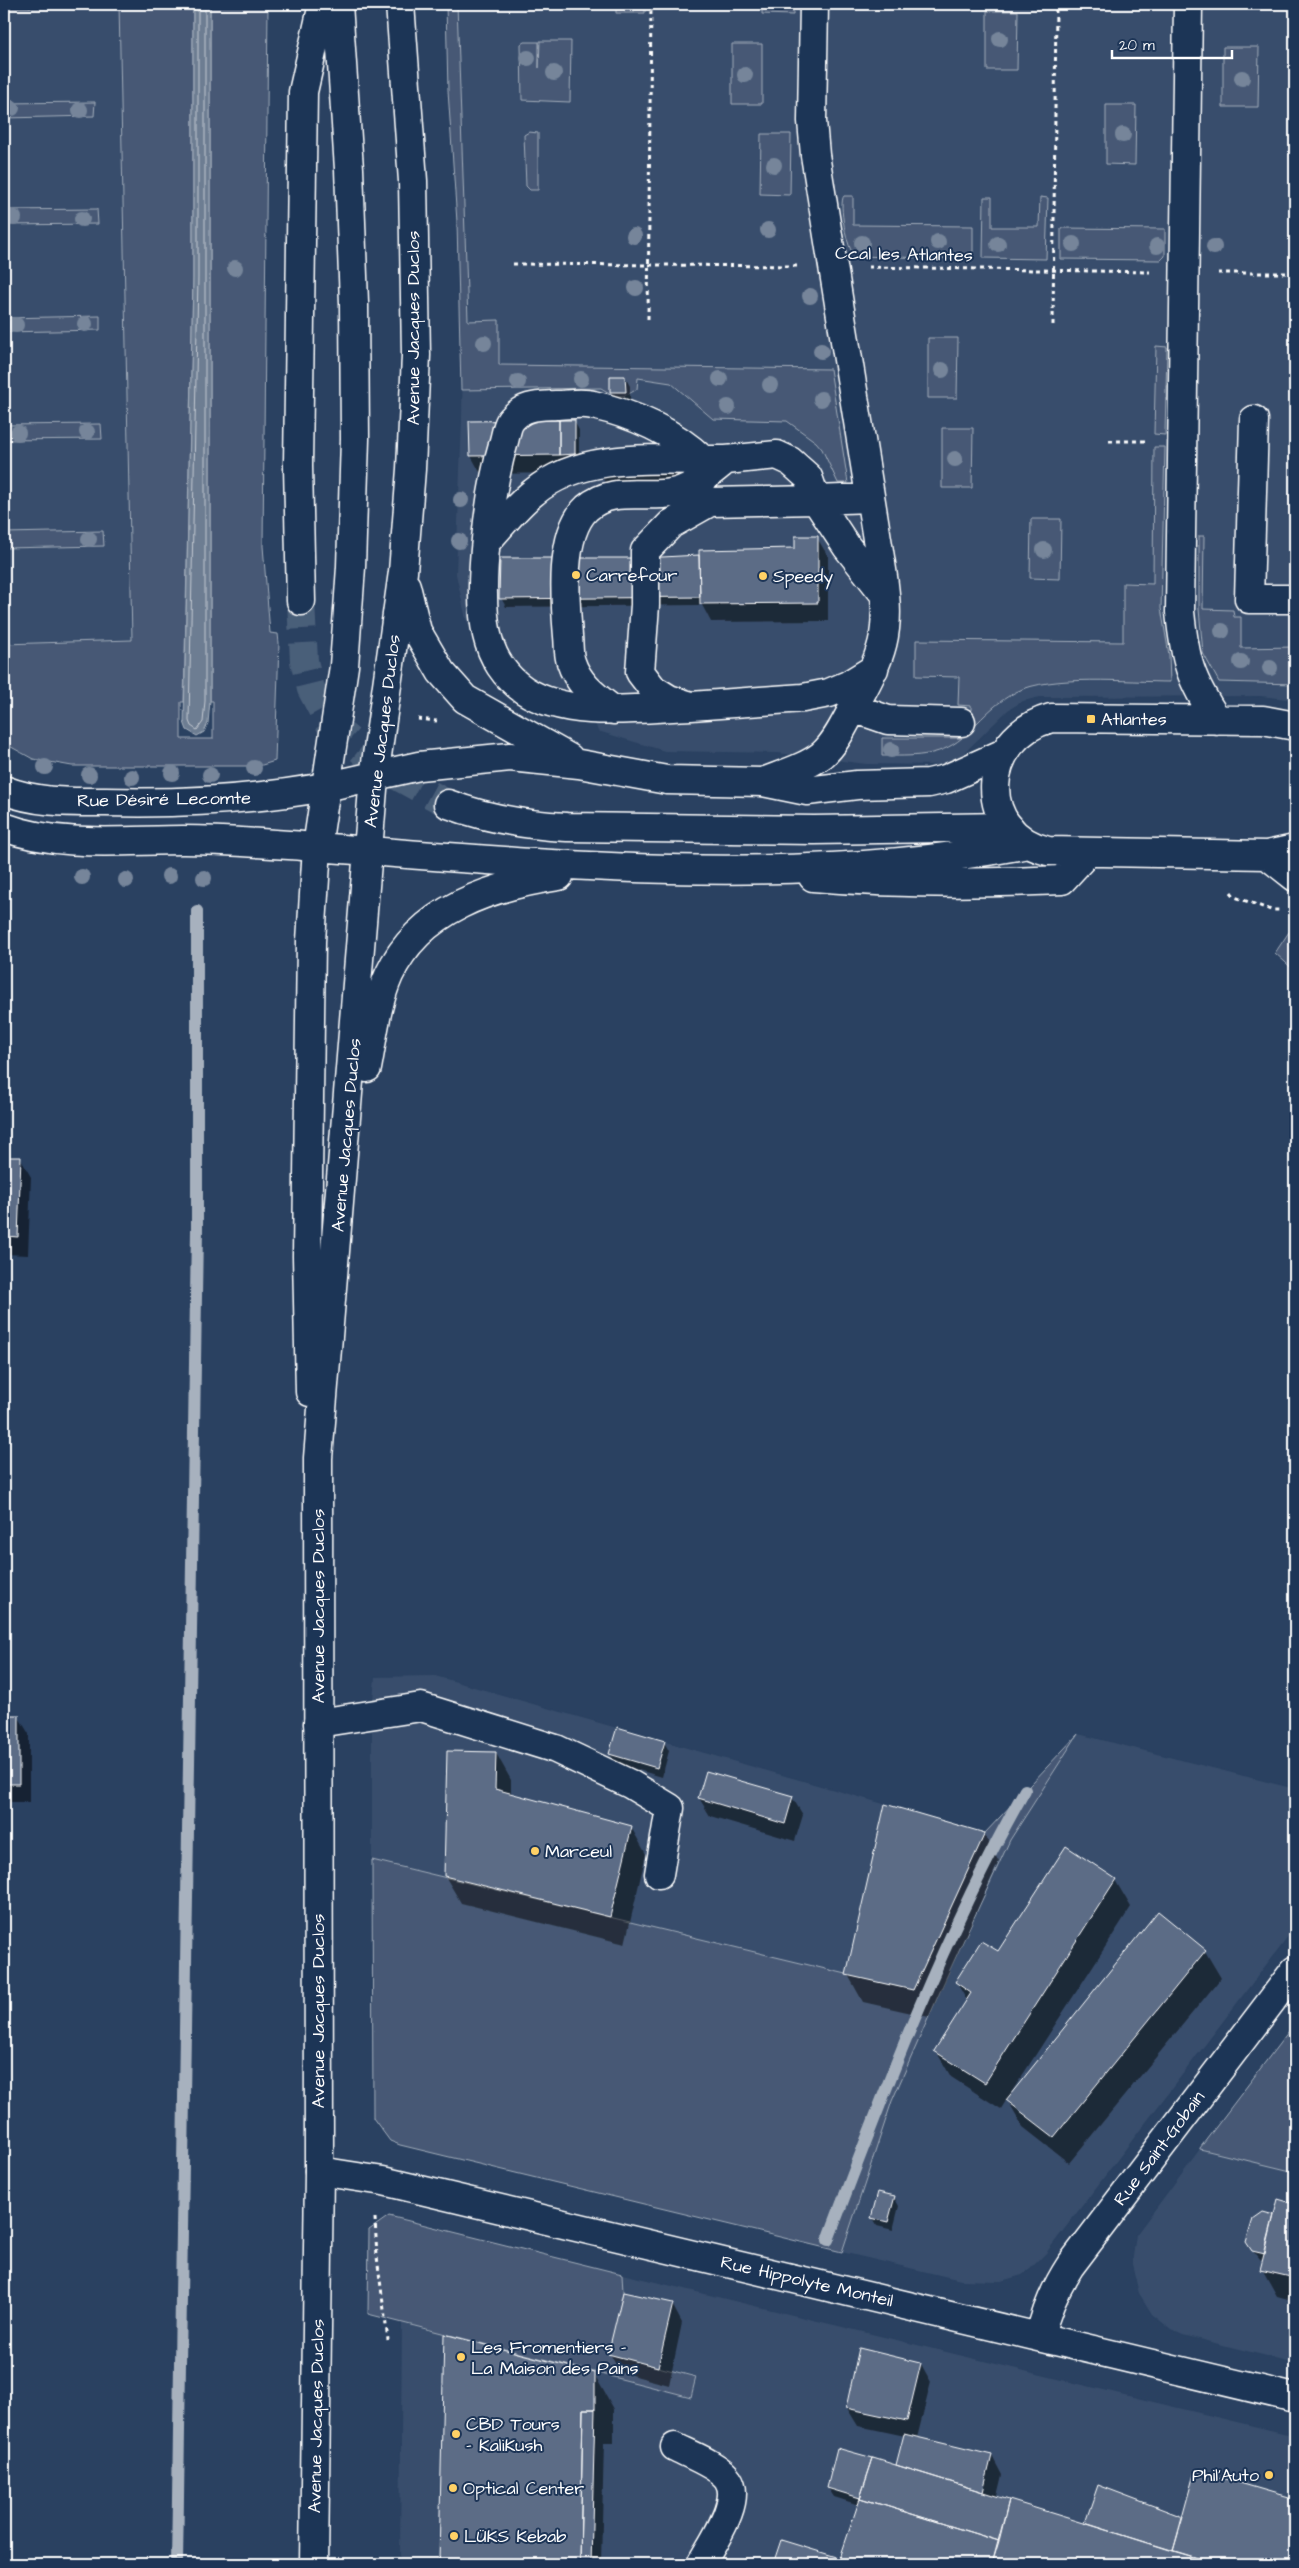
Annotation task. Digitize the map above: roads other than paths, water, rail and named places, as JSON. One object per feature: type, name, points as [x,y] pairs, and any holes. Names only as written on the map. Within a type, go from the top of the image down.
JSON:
[{"type":"main road","points":[[301,601],[298,466],[303,92],[323,4]]},
{"type":"main road","name":"Avenue Jacques Duclos","points":[[318,1458],[310,1400],[307,1276],[311,941],[317,847],[344,666],[351,567],[354,439],[354,303],[350,179],[338,4]]},
{"type":"main road","name":"Avenue Jacques Duclos","points":[[314,2564],[319,2171],[318,1458],[374,776],[403,572],[416,355],[413,181],[400,4]]},
{"type":"main road","points":[[763,782],[801,767],[823,754],[840,732],[875,669],[884,637],[886,596],[814,155],[812,121],[814,4]]},
{"type":"main road","points":[[1188,4],[1180,612],[1189,671],[1198,691],[1217,720]]},
{"type":"main road","points":[[715,460],[662,430],[592,404],[528,406],[510,420],[500,456],[486,542],[483,595],[487,635],[498,666],[524,690],[546,701],[586,709],[612,710],[803,698],[829,693],[848,685],[875,669]]},
{"type":"main road","points":[[1254,420],[1249,599],[1295,600]]},
{"type":"main road","points":[[486,542],[534,491],[572,470],[601,462],[715,460],[776,455],[790,461],[808,477],[816,500],[847,547],[886,596]]},
{"type":"main road","points":[[612,710],[587,690],[570,662],[565,603],[568,554],[573,530],[587,508],[604,498],[621,493],[672,493],[698,482],[715,460]]},
{"type":"main road","points":[[691,706],[669,699],[653,689],[640,672],[645,605],[645,551],[671,524],[710,502],[870,498]]},
{"type":"main road","points":[[403,572],[417,631],[441,672],[465,699],[485,713],[579,764],[667,780],[763,782],[807,791],[857,785],[930,783],[946,779],[1002,754]]},
{"type":"main road","points":[[853,708],[888,720],[961,722]]},
{"type":"main road","points":[[1018,836],[1000,811],[995,786],[1002,754],[1015,736],[1028,726],[1050,718],[1263,720],[1295,726]]},
{"type":"main road","name":"Rue Désiré Lecomte","points":[[4,790],[42,801],[133,803],[270,797],[419,766],[510,758],[579,764]]},
{"type":"main road","points":[[448,804],[496,820],[526,825],[1018,836],[1048,851],[1087,853],[1267,855],[1295,849]]},
{"type":"main road","points":[[4,828],[38,836],[77,841],[237,841],[618,868],[762,870],[921,860],[1018,836]]},
{"type":"main road","points":[[762,870],[879,882],[966,884],[1062,880],[1087,853]]},
{"type":"main road","points":[[1267,855],[1295,877]]},
{"type":"main road","points":[[336,1257],[354,1139],[379,1004],[389,974],[406,948],[442,914],[473,898],[518,882],[618,868]]},
{"type":"main road","points":[[318,1723],[421,1707],[556,1748],[630,1784],[670,1808],[659,1874]]},
{"type":"main road","name":"Rue Saint-Gobain","points":[[1040,2336],[1045,2312],[1056,2286],[1295,1970]]},
{"type":"main road","name":"Rue Hippolyte Monteil","points":[[319,2171],[383,2181],[1295,2398]]},
{"type":"main road","points":[[675,2446],[719,2470],[728,2478],[733,2491],[731,2507],[701,2564]]},
{"type":"water","points":[[193,4],[210,4],[210,701],[208,723],[204,732],[197,736],[187,730],[184,722],[193,278]]},
{"type":"waterway","points":[[177,2564],[197,1230],[197,911]]},
{"type":"waterway","points":[[828,2240],[894,2068],[942,1955],[968,1899],[1025,1790]]},
{"type":"tunnel","points":[[301,601],[304,661],[311,689],[329,723],[382,768],[448,804]]},
{"type":"place","name":"Carrefour","points":[[576,575]]},
{"type":"place","name":"Speedy","points":[[763,576]]},
{"type":"place","name":"Atlantes","points":[[1091,719]]},
{"type":"place","name":"Marceul","points":[[535,1851]]},
{"type":"place","name":"Les Fromentiers - La Maison des Pains","points":[[461,2357]]},
{"type":"place","name":"CBD Tours - KaliKush","points":[[456,2434]]},
{"type":"place","name":"Phil'Auto","points":[[1269,2475]]},
{"type":"place","name":"Optical Center","points":[[453,2488]]},
{"type":"place","name":"LÜKS Kebab","points":[[454,2536]]}]
